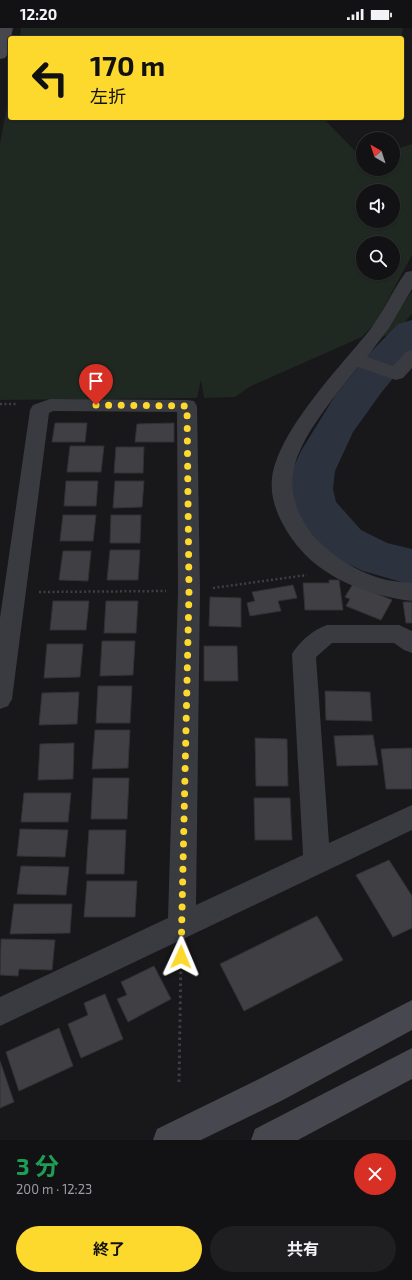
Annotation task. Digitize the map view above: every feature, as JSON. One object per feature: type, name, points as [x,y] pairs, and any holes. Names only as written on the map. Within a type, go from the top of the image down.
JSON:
[{"type":"street","points":[[0,55],[6,28]]},
{"type":"street","points":[[412,276],[376,334],[307,424],[288,457],[282,478],[283,499],[300,536],[318,554],[338,567],[378,586],[412,592]]},
{"type":"street","points":[[357,360],[396,374],[412,356]]},
{"type":"street","points":[[0,699],[40,410],[50,405],[187,406],[189,591],[182,926]]},
{"type":"street","points":[[317,862],[304,654],[327,634],[399,634],[412,644]]},
{"type":"street","points":[[0,1012],[412,817]]},
{"type":"street","points":[[168,1140],[272,1089],[412,1014]]},
{"type":"street","points":[[266,1140],[412,1063]]},
{"type":"path","points":[[208,589],[309,574]]},
{"type":"path","points":[[37,592],[153,591]]},
{"type":"path","points":[[179,1082],[182,926]]},
{"type":"shaded area","points":[[21,28],[403,28],[401,36],[20,36]]},
{"type":"shaded area","points":[[8,101],[8,120],[327,120],[326,121],[356,152],[356,176],[400,176],[400,148],[412,144],[412,255],[400,277],[400,236],[356,236],[356,280],[399,280],[376,322],[362,337],[251,386],[235,397],[204,398],[201,380],[197,398],[0,400],[0,143]]},
{"type":"shaded area","points":[[412,291],[412,314],[396,332],[382,337]]},
{"type":"building","points":[[55,423],[87,423],[85,442],[52,442]]},
{"type":"building","points":[[174,423],[174,442],[135,442],[137,424]]},
{"type":"building","points":[[70,446],[104,446],[101,472],[67,472]]},
{"type":"building","points":[[116,447],[144,447],[143,473],[114,473]]},
{"type":"building","points":[[66,481],[98,481],[96,506],[64,506]]},
{"type":"building","points":[[115,481],[144,481],[142,507],[113,508]]},
{"type":"building","points":[[63,515],[96,515],[93,541],[60,541]]},
{"type":"building","points":[[111,515],[141,515],[140,543],[110,543]]},
{"type":"building","points":[[110,550],[140,550],[138,580],[107,580]]},
{"type":"building","points":[[63,551],[91,551],[88,581],[59,580]]},
{"type":"building","points":[[329,580],[339,580],[343,610],[305,610],[303,583],[329,583]]},
{"type":"building","points":[[353,584],[392,600],[381,620],[346,606],[350,599],[345,597]]},
{"type":"building","points":[[293,585],[297,598],[278,601],[281,611],[250,616],[247,603],[255,601],[252,592]]},
{"type":"building","points":[[210,597],[241,598],[241,627],[209,626]]},
{"type":"building","points":[[53,601],[89,601],[86,630],[50,630]]},
{"type":"building","points":[[106,601],[138,601],[136,633],[104,633]]},
{"type":"building","points":[[403,602],[412,602],[412,623],[406,623]]},
{"type":"building","points":[[102,641],[135,641],[133,675],[100,676]]},
{"type":"building","points":[[47,644],[83,644],[80,677],[44,678]]},
{"type":"building","points":[[204,646],[237,646],[238,681],[204,681]]},
{"type":"building","points":[[98,686],[132,686],[130,723],[96,723]]},
{"type":"building","points":[[325,691],[370,692],[372,721],[326,720]]},
{"type":"building","points":[[79,692],[77,724],[39,725],[42,693]]},
{"type":"building","points":[[95,730],[130,730],[128,768],[92,769]]},
{"type":"building","points":[[373,735],[378,765],[337,766],[334,736]]},
{"type":"building","points":[[255,738],[287,739],[288,786],[256,786]]},
{"type":"building","points":[[74,743],[73,779],[38,780],[40,744]]},
{"type":"building","points":[[412,748],[412,789],[386,789],[381,749]]},
{"type":"building","points":[[93,778],[129,778],[127,819],[91,819]]},
{"type":"building","points":[[24,793],[71,793],[68,822],[21,822]]},
{"type":"building","points":[[254,798],[290,798],[292,840],[255,840]]},
{"type":"building","points":[[20,829],[68,830],[65,857],[17,856]]},
{"type":"building","points":[[89,830],[126,830],[124,874],[86,874]]},
{"type":"building","points":[[389,860],[412,896],[412,928],[393,937],[356,875]]},
{"type":"building","points":[[21,866],[69,867],[66,895],[17,894]]},
{"type":"building","points":[[87,881],[137,881],[135,917],[84,917]]},
{"type":"building","points":[[14,904],[72,904],[70,933],[10,934]]},
{"type":"building","points":[[317,916],[343,960],[244,1011],[220,964]]},
{"type":"building","points":[[1,939],[55,940],[52,970],[19,969],[18,976],[0,975]]},
{"type":"building","points":[[154,966],[171,999],[128,1022],[117,999],[127,995],[121,982]]},
{"type":"building","points":[[105,994],[123,1039],[81,1058],[68,1024],[88,1015],[84,1003]]},
{"type":"building","points":[[59,1028],[73,1066],[19,1091],[6,1052]]},
{"type":"building","points":[[0,1061],[14,1102],[0,1108]]},
{"type":"waterway","points":[[412,332],[383,363],[335,428],[322,451],[314,471],[311,489],[313,501],[322,516],[345,542],[380,559],[412,567]]},
{"type":"route","points":[[96,405],[187,406],[189,591],[181,957]]}]
